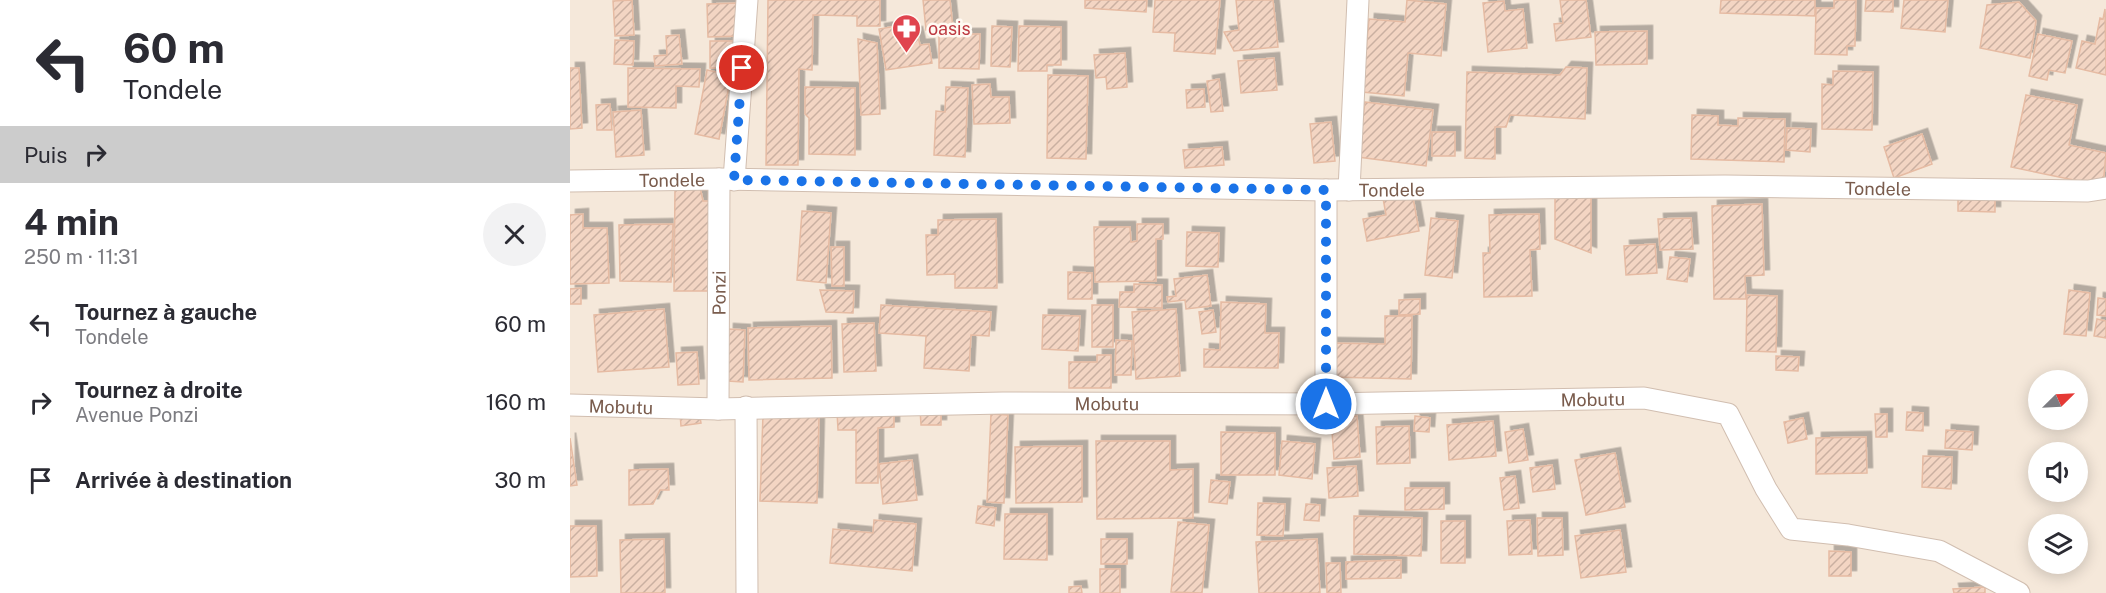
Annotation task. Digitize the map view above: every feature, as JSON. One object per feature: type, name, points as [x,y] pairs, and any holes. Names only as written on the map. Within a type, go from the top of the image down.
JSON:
[{"type":"street","name":"Ponzi","points":[[718,409],[727,179],[747,0]]},
{"type":"street","points":[[1349,190],[1358,0]]},
{"type":"street","name":"Tondele","points":[[570,181],[727,179],[1326,190],[1725,186],[2088,191],[2106,188]]},
{"type":"street","points":[[1326,190],[1326,404]]},
{"type":"street","name":"Mobutu","points":[[570,405],[718,409],[1003,403],[1326,404],[1644,398],[1728,414],[1766,489],[1791,529],[1848,535],[1938,552],[2019,593]]},
{"type":"street","points":[[746,407],[747,593]]},
{"type":"shaded area","points":[[570,0],[2106,0],[2106,593],[570,593]]},
{"type":"building","points":[[632,0],[634,35],[615,36],[613,1]]},
{"type":"building","points":[[768,0],[880,0],[880,26],[857,26],[857,16],[813,15],[812,70],[799,69],[798,165],[766,165]]},
{"type":"building","points":[[923,0],[950,0],[953,28],[926,30]]},
{"type":"building","points":[[1085,0],[1147,0],[1146,12],[1085,8]]},
{"type":"building","points":[[1155,0],[1220,0],[1215,54],[1174,51],[1175,33],[1153,32]]},
{"type":"building","points":[[1236,0],[1273,0],[1278,47],[1234,51],[1224,32],[1239,30]]},
{"type":"building","points":[[1407,0],[1446,4],[1441,56],[1408,53],[1404,96],[1362,92],[1369,19],[1405,22]]},
{"type":"building","points":[[1560,0],[1586,0],[1591,37],[1556,41],[1554,24],[1563,23]]},
{"type":"building","points":[[1721,0],[1815,0],[1815,16],[1720,13]]},
{"type":"building","points":[[1834,0],[1856,0],[1855,46],[1847,46],[1847,55],[1815,54],[1816,8],[1834,8]]},
{"type":"building","points":[[1866,0],[1893,0],[1893,12],[1865,11]]},
{"type":"building","points":[[1904,0],[1948,0],[1945,32],[1901,28]]},
{"type":"building","points":[[1504,1],[1505,11],[1523,9],[1527,48],[1488,52],[1483,3]]},
{"type":"building","points":[[2019,2],[2036,21],[2030,58],[1980,48],[1987,5]]},
{"type":"building","points":[[739,3],[740,36],[708,37],[707,4]]},
{"type":"building","points":[[2105,9],[2106,75],[2076,68],[2082,41],[2095,44],[2100,18],[2103,19]]},
{"type":"building","name":"oasis","points":[[896,26],[898,35],[917,32],[920,45],[929,44],[932,63],[886,70],[879,29]]},
{"type":"building","points":[[992,26],[1012,27],[1010,67],[991,66]]},
{"type":"building","points":[[1019,26],[1061,27],[1061,65],[1047,65],[1047,71],[1018,71]]},
{"type":"building","points":[[1647,31],[1647,64],[1596,65],[1595,32]]},
{"type":"building","points":[[939,34],[980,34],[979,69],[939,68]]},
{"type":"building","points":[[2038,34],[2072,41],[2065,73],[2049,70],[2047,80],[2029,76]]},
{"type":"building","points":[[679,35],[682,64],[655,66],[654,56],[667,55],[666,36]]},
{"type":"building","points":[[858,39],[877,43],[880,114],[861,115]]},
{"type":"building","points":[[615,40],[634,41],[633,65],[614,64]]},
{"type":"building","points":[[710,41],[734,41],[735,68],[710,68]]},
{"type":"building","points":[[1125,53],[1127,87],[1107,89],[1106,77],[1096,78],[1094,55]]},
{"type":"building","points":[[1274,58],[1277,90],[1241,93],[1238,61]]},
{"type":"building","points":[[1566,67],[1587,68],[1585,119],[1510,115],[1506,127],[1495,127],[1495,159],[1465,158],[1467,72],[1560,75]]},
{"type":"building","points":[[570,68],[579,68],[582,128],[570,129]]},
{"type":"building","points":[[628,68],[700,69],[699,87],[676,86],[676,108],[628,107]]},
{"type":"building","points":[[707,70],[731,75],[719,139],[695,134]]},
{"type":"building","points":[[1833,71],[1873,72],[1872,130],[1822,129],[1822,84],[1833,85]]},
{"type":"building","points":[[1048,75],[1088,76],[1086,159],[1047,158]]},
{"type":"building","points":[[1219,79],[1223,111],[1211,112],[1207,81]]},
{"type":"building","points":[[990,84],[991,97],[1009,97],[1010,123],[974,124],[972,85]]},
{"type":"building","points":[[805,87],[855,88],[855,155],[809,154],[809,118],[805,114]]},
{"type":"building","points":[[946,87],[968,88],[965,157],[934,155],[936,111],[945,112]]},
{"type":"building","points":[[1204,89],[1205,107],[1187,108],[1186,90]]},
{"type":"building","points":[[2026,95],[2077,105],[2069,145],[2106,153],[2103,186],[2011,167]]},
{"type":"building","points":[[1365,102],[1433,110],[1426,166],[1358,157]]},
{"type":"building","points":[[610,104],[612,130],[597,130],[596,105]]},
{"type":"building","points":[[641,110],[644,155],[616,157],[613,112]]},
{"type":"building","points":[[1692,115],[1718,116],[1718,125],[1738,126],[1738,118],[1785,119],[1784,162],[1691,159]]},
{"type":"building","points":[[1331,122],[1335,161],[1314,163],[1310,124]]},
{"type":"building","points":[[1787,128],[1811,129],[1810,152],[1786,150]]},
{"type":"building","points":[[1432,132],[1455,132],[1455,156],[1432,156]]},
{"type":"building","points":[[1922,134],[1932,164],[1894,178],[1884,147]]},
{"type":"building","points":[[1222,147],[1224,165],[1185,168],[1183,150]]},
{"type":"building","points":[[675,186],[700,187],[703,201],[715,201],[715,291],[674,291]]},
{"type":"building","points":[[1412,192],[1419,231],[1367,241],[1363,219],[1386,215],[1383,198]]},
{"type":"building","points":[[1555,192],[1591,193],[1591,253],[1555,239]]},
{"type":"building","points":[[1958,194],[1995,195],[1995,212],[1958,211]]},
{"type":"building","points":[[1762,204],[1764,275],[1745,276],[1746,299],[1714,299],[1712,206]]},
{"type":"building","points":[[802,211],[831,213],[826,283],[797,280]]},
{"type":"building","points":[[583,214],[583,228],[607,228],[609,283],[570,284],[570,215]]},
{"type":"building","points":[[1539,214],[1540,249],[1530,250],[1532,296],[1484,297],[1483,253],[1490,253],[1489,215]]},
{"type":"building","points":[[1431,218],[1458,221],[1452,278],[1425,275]]},
{"type":"building","points":[[1691,218],[1693,249],[1660,250],[1658,219]]},
{"type":"building","points":[[996,219],[997,288],[955,288],[955,274],[927,275],[926,235],[938,235],[938,220]]},
{"type":"building","points":[[673,224],[671,282],[620,281],[619,225]]},
{"type":"building","points":[[1137,224],[1163,224],[1163,239],[1156,239],[1156,281],[1095,282],[1094,227],[1130,227],[1131,242],[1137,241]]},
{"type":"building","points":[[1187,232],[1219,233],[1218,267],[1186,266]]},
{"type":"building","points":[[1655,244],[1657,273],[1626,275],[1624,246]]},
{"type":"building","points":[[831,247],[844,247],[844,286],[832,286]]},
{"type":"building","points":[[1670,257],[1690,259],[1687,282],[1667,279]]},
{"type":"building","points":[[1068,272],[1092,273],[1092,299],[1068,299]]},
{"type":"building","points":[[1207,275],[1211,306],[1186,309],[1185,300],[1168,302],[1167,297],[1176,296],[1174,279]]},
{"type":"building","points":[[1134,284],[1162,285],[1162,308],[1119,307],[1120,292],[1134,292]]},
{"type":"building","points":[[581,288],[581,304],[570,304],[570,289]]},
{"type":"building","points":[[820,290],[854,291],[853,313],[826,312]]},
{"type":"building","points":[[2069,290],[2090,293],[2086,336],[2064,334]]},
{"type":"building","points":[[1747,295],[1777,296],[1776,352],[1746,351]]},
{"type":"building","points":[[2098,298],[2106,299],[2106,316],[2097,315]]},
{"type":"building","points":[[1420,299],[1420,314],[1399,315],[1399,300]]},
{"type":"building","points":[[1221,302],[1266,304],[1265,333],[1279,333],[1278,368],[1204,367],[1204,349],[1220,350]]},
{"type":"building","points":[[881,305],[991,312],[989,336],[971,335],[969,371],[924,368],[926,336],[879,333]]},
{"type":"building","points":[[1092,305],[1113,305],[1113,347],[1092,347]]},
{"type":"building","points":[[664,309],[669,367],[598,372],[594,315]]},
{"type":"building","points":[[1176,309],[1180,376],[1136,379],[1132,312]]},
{"type":"building","points":[[1213,310],[1216,332],[1202,334],[1199,312]]},
{"type":"building","points":[[1043,315],[1080,316],[1078,351],[1042,349]]},
{"type":"building","points":[[1385,316],[1412,316],[1411,379],[1329,377],[1329,343],[1385,344]]},
{"type":"building","points":[[2097,319],[2106,321],[2106,338],[2094,336]]},
{"type":"building","points":[[874,323],[876,371],[844,372],[842,324]]},
{"type":"building","points":[[831,326],[832,378],[749,380],[748,328]]},
{"type":"building","points":[[728,329],[745,330],[743,382],[727,381]]},
{"type":"building","points":[[1116,340],[1132,341],[1131,375],[1115,375]]},
{"type":"building","points":[[697,352],[699,384],[678,385],[676,353]]},
{"type":"building","points":[[1097,355],[1111,355],[1111,388],[1069,388],[1069,362],[1097,362]]},
{"type":"building","points":[[1776,356],[1799,357],[1798,371],[1776,370]]},
{"type":"building","points":[[920,409],[941,409],[941,425],[921,425]]},
{"type":"building","points":[[699,411],[701,423],[681,426],[680,414]]},
{"type":"building","points":[[894,411],[894,427],[878,428],[878,483],[856,483],[856,430],[838,430],[837,412]]},
{"type":"building","points":[[1907,412],[1923,413],[1923,431],[1906,430]]},
{"type":"building","points":[[763,414],[819,416],[817,503],[760,501]]},
{"type":"building","points":[[991,414],[1008,415],[1004,503],[987,502]]},
{"type":"building","points":[[1875,414],[1887,414],[1887,437],[1876,437]]},
{"type":"building","points":[[1357,416],[1360,457],[1334,459],[1331,418]]},
{"type":"building","points":[[1415,416],[1430,418],[1429,432],[1414,431]]},
{"type":"building","points":[[1803,418],[1807,439],[1788,443],[1784,422]]},
{"type":"building","points":[[1493,421],[1496,456],[1449,460],[1447,425]]},
{"type":"building","points":[[1409,426],[1410,463],[1377,464],[1376,427]]},
{"type":"building","points":[[1523,429],[1528,460],[1509,463],[1505,432]]},
{"type":"building","points":[[1946,430],[1973,432],[1972,450],[1945,448]]},
{"type":"building","points":[[1221,432],[1275,433],[1275,475],[1221,475]]},
{"type":"building","points":[[1866,437],[1867,473],[1816,474],[1816,438]]},
{"type":"building","points":[[570,438],[577,485],[570,486]]},
{"type":"building","points":[[1096,441],[1170,441],[1170,470],[1193,469],[1193,518],[1097,519]]},
{"type":"building","points":[[1282,441],[1315,444],[1312,479],[1279,475]]},
{"type":"building","points":[[1082,446],[1082,502],[1016,503],[1015,447]]},
{"type":"building","points":[[1615,453],[1625,507],[1586,515],[1575,460]]},
{"type":"building","points":[[1923,456],[1952,457],[1951,489],[1922,487]]},
{"type":"building","points":[[912,460],[917,500],[883,504],[879,464]]},
{"type":"building","points":[[1552,465],[1555,489],[1533,492],[1530,468]]},
{"type":"building","points":[[1356,466],[1358,496],[1329,498],[1327,468]]},
{"type":"building","points":[[668,469],[669,490],[660,490],[653,504],[629,505],[629,470]]},
{"type":"building","points":[[1515,476],[1519,508],[1504,510],[1500,478]]},
{"type":"building","points":[[1211,480],[1230,482],[1227,504],[1209,502]]},
{"type":"building","points":[[1405,488],[1444,488],[1444,509],[1405,510]]},
{"type":"building","points":[[1258,503],[1285,504],[1283,536],[1257,535]]},
{"type":"building","points":[[1306,504],[1320,505],[1319,521],[1304,520]]},
{"type":"building","points":[[978,506],[996,508],[994,526],[976,523]]},
{"type":"building","points":[[1005,514],[1047,514],[1047,560],[1004,559]]},
{"type":"building","points":[[1354,516],[1422,518],[1421,556],[1354,554]]},
{"type":"building","points":[[1537,518],[1562,518],[1563,555],[1538,556]]},
{"type":"building","points":[[874,520],[916,524],[912,571],[830,563],[833,529],[873,533]]},
{"type":"building","points":[[1530,520],[1532,554],[1509,555],[1507,521]]},
{"type":"building","points":[[1441,521],[1465,521],[1465,563],[1441,563]]},
{"type":"building","points":[[1178,522],[1209,525],[1202,593],[1171,592]]},
{"type":"building","points":[[570,526],[596,526],[597,576],[570,577]]},
{"type":"building","points":[[1620,530],[1626,572],[1581,578],[1575,536]]},
{"type":"building","points":[[664,539],[665,593],[621,593],[620,540]]},
{"type":"building","points":[[1101,539],[1127,539],[1127,564],[1101,564]]},
{"type":"building","points":[[1317,539],[1320,593],[1259,593],[1256,542]]},
{"type":"building","points":[[1829,551],[1851,552],[1851,576],[1829,576]]},
{"type":"building","points":[[1401,560],[1401,578],[1346,579],[1346,562]]},
{"type":"building","points":[[1326,563],[1340,563],[1341,593],[1327,593]]},
{"type":"building","points":[[1100,569],[1120,569],[1120,593],[1100,593]]},
{"type":"building","points":[[1081,586],[1082,593],[1069,593],[1069,587]]},
{"type":"building","points":[[1985,587],[1985,593],[1954,593],[1953,589]]},
{"type":"place","name":"oasis","points":[[907,54]]},
{"type":"route","points":[[742,68],[734,180],[1326,190],[1326,404]]}]
